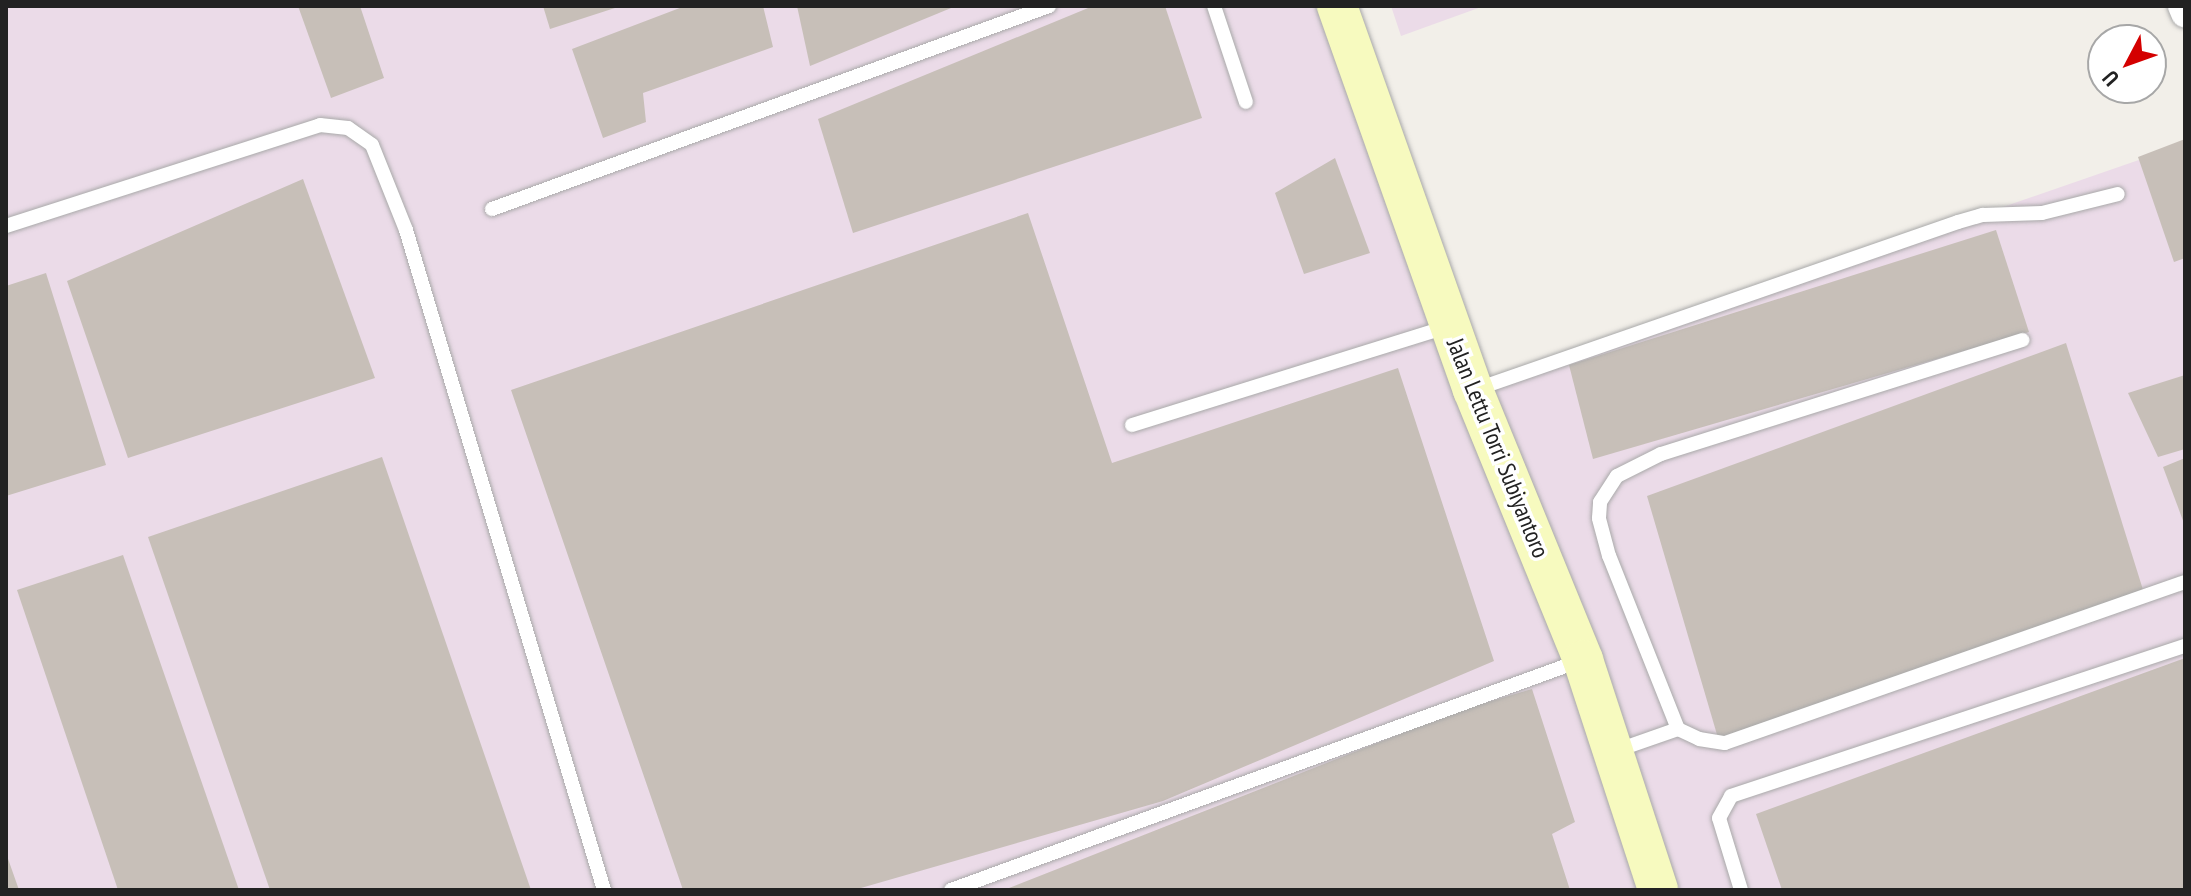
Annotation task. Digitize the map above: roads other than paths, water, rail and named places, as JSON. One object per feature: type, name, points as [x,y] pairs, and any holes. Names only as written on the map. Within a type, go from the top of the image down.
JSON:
[{"type":"main road","name":"Jalan Lettu Torri Subiyantoro","points":[[1343,10],[1449,326],[1583,660],[1658,890]]},
{"type":"street","points":[[2182,6],[2185,13]]},
{"type":"lane","points":[[492,209],[1049,6]]},
{"type":"lane","points":[[1214,6],[1246,102]]},
{"type":"lane","points":[[6,226],[320,125],[348,128],[372,145],[406,230],[604,890]]},
{"type":"lane","points":[[1473,390],[1958,222],[1983,215],[2042,213],[2118,194]]},
{"type":"lane","points":[[1132,425],[1449,326]]},
{"type":"lane","points":[[2022,340],[1661,454],[1617,476],[1600,502],[1599,518],[1609,556],[1678,729],[1699,739],[1725,743],[2185,582]]},
{"type":"lane","points":[[1741,890],[1719,818],[1731,796],[2185,646]]},
{"type":"lane","points":[[951,890],[1583,660]]},
{"type":"lane","points":[[1614,751],[1678,729]]}]
